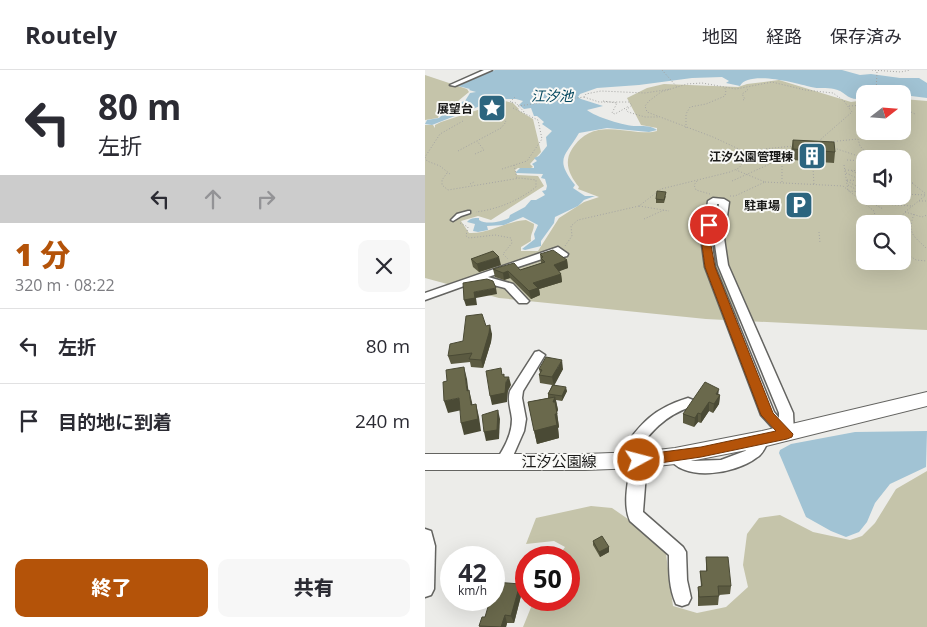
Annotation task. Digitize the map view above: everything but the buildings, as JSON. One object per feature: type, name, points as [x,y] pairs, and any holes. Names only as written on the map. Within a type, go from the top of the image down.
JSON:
[{"type":"main road","name":"江汐公園線","points":[[425,462],[630,461],[675,456],[787,434],[927,399]]},
{"type":"street","points":[[453,85],[489,70]]},
{"type":"street","points":[[713,201],[724,202],[719,238],[723,265],[785,413],[787,434],[768,415],[710,267],[707,245],[713,201]]},
{"type":"street","points":[[425,297],[523,262],[561,252]]},
{"type":"street","points":[[476,278],[503,284],[515,292],[523,301]]},
{"type":"street","points":[[502,291],[507,293],[515,292]]},
{"type":"street","points":[[504,461],[512,447],[517,432],[518,413],[514,398],[539,355]]},
{"type":"street","points":[[511,376],[526,375]]},
{"type":"street","points":[[682,598],[678,580],[677,552],[636,516],[630,461],[644,428],[668,409],[687,403]]},
{"type":"street","points":[[425,536],[427,546],[425,589]]},
{"type":"lane","points":[[453,220],[459,215],[468,212]]},
{"type":"path","points":[[662,70],[677,87]]},
{"type":"path","points":[[872,70],[877,72],[910,70]]},
{"type":"path","points":[[876,85],[877,72]]},
{"type":"path","points":[[802,145],[743,151],[645,110],[645,104],[655,95],[671,89],[702,83],[746,88],[759,83],[783,84],[835,94],[849,106],[851,112],[849,116],[821,139],[821,143]]},
{"type":"path","points":[[685,128],[686,114],[690,107],[707,104],[725,96],[726,90],[724,87]]},
{"type":"path","points":[[743,100],[745,99],[742,94],[748,90],[746,88]]},
{"type":"path","points":[[516,107],[585,97],[590,93],[601,91],[639,94],[671,89]]},
{"type":"path","points":[[502,169],[529,159],[542,139],[538,120],[516,107],[515,103],[510,102],[515,97]]},
{"type":"path","points":[[585,97],[587,100],[629,102],[630,106]]},
{"type":"path","points":[[603,101],[617,104],[612,112],[615,114],[630,106]]},
{"type":"path","points":[[630,106],[626,110],[628,112],[645,117],[661,116]]},
{"type":"path","points":[[849,106],[856,106]]},
{"type":"path","points":[[516,107],[525,113]]},
{"type":"path","points":[[911,112],[915,114]]},
{"type":"path","points":[[458,152],[504,126],[505,120],[501,115]]},
{"type":"path","points":[[450,174],[425,157],[434,138],[444,130],[463,121]]},
{"type":"path","points":[[828,142],[858,139],[864,150]]},
{"type":"path","points":[[475,154],[484,150],[477,141]]},
{"type":"path","points":[[829,146],[856,156]]},
{"type":"path","points":[[749,150],[770,158]]},
{"type":"path","points":[[639,206],[661,189],[736,170],[745,160],[743,151]]},
{"type":"path","points":[[847,160],[856,160]]},
{"type":"path","points":[[732,181],[773,163]]},
{"type":"path","points":[[514,165],[517,179]]},
{"type":"path","points":[[844,165],[848,191]]},
{"type":"path","points":[[781,166],[782,183]]},
{"type":"path","points":[[813,168],[815,185]]},
{"type":"path","points":[[736,170],[765,182],[843,186],[856,197]]},
{"type":"path","points":[[850,170],[856,173]]},
{"type":"path","points":[[845,171],[856,170]]},
{"type":"path","points":[[845,171],[856,177]]},
{"type":"path","points":[[447,173],[441,184],[448,190],[517,179],[533,178],[536,180],[536,187],[520,198],[493,209],[468,212]]},
{"type":"path","points":[[697,180],[694,185],[696,190],[711,194]]},
{"type":"path","points":[[847,180],[856,181]]},
{"type":"path","points":[[847,180],[856,186]]},
{"type":"path","points":[[470,184],[474,182]]},
{"type":"path","points":[[727,196],[735,196],[765,182]]},
{"type":"path","points":[[913,183],[923,190],[926,195]]},
{"type":"path","points":[[848,185],[856,189]]},
{"type":"path","points":[[848,191],[856,191]]},
{"type":"path","points":[[911,194],[926,195]]},
{"type":"path","points":[[903,215],[926,195]]},
{"type":"path","points":[[919,201],[927,202]]},
{"type":"path","points":[[867,205],[874,211],[875,215]]},
{"type":"path","points":[[875,205],[883,209]]},
{"type":"path","points":[[900,205],[912,206]]},
{"type":"path","points":[[561,252],[572,236],[571,226],[578,220],[639,206],[669,211]]},
{"type":"path","points":[[644,219],[664,210]]},
{"type":"path","points":[[905,212],[922,217],[927,215]]},
{"type":"path","points":[[914,214],[910,226],[911,234],[927,249]]},
{"type":"path","points":[[453,220],[468,227],[466,236],[469,238],[495,235],[511,238],[512,243],[503,254],[505,258],[523,262]]},
{"type":"path","points":[[819,232],[820,243]]},
{"type":"path","points":[[911,257],[916,260],[927,261]]},
{"type":"green space","points":[[425,75],[467,89],[469,92],[452,106],[440,112],[438,118],[425,120]]},
{"type":"green space","points":[[779,80],[851,102],[856,101],[856,140],[911,140],[911,100],[927,101],[927,330],[706,319],[499,298],[425,278],[425,125],[433,125],[435,128],[435,125],[441,122],[505,101],[513,103],[518,110],[533,119],[541,152],[530,164],[533,167],[515,170],[517,175],[538,176],[544,186],[491,220],[478,216],[461,221],[469,233],[477,233],[526,220],[534,224],[534,226],[531,241],[521,247],[521,251],[538,251],[559,218],[584,202],[599,197],[578,189],[579,187],[569,169],[569,154],[579,141],[593,131],[610,129],[638,132],[657,131],[657,128],[641,125],[627,98],[647,88],[664,84],[738,87]]},
{"type":"green space","points":[[927,471],[927,627],[523,627],[530,611],[580,611],[580,546],[563,546],[554,541],[526,544],[536,518],[591,506],[612,508],[654,537],[666,554],[673,606],[697,613],[726,607],[748,587],[743,565],[747,534],[759,518],[780,515],[813,532],[850,540],[862,536],[875,523],[896,489]]},
{"type":"water","name":"江汐池","points":[[495,70],[842,70],[860,75],[871,74],[900,78],[919,78],[927,83],[927,98],[911,96],[911,85],[856,85],[855,99],[831,88],[814,88],[762,78],[745,81],[740,86],[726,83],[729,81],[722,77],[692,78],[597,88],[580,94],[578,97],[581,99],[603,106],[587,110],[597,116],[633,126],[648,126],[657,130],[649,132],[607,128],[579,133],[566,153],[563,163],[575,185],[573,188],[585,196],[595,196],[584,200],[578,206],[555,217],[554,223],[541,241],[541,246],[525,250],[522,249],[535,239],[534,234],[538,225],[523,217],[504,225],[487,226],[488,230],[478,232],[473,231],[475,224],[467,222],[471,219],[479,218],[482,222],[498,222],[509,218],[510,215],[525,207],[531,200],[536,200],[545,195],[542,191],[546,190],[547,186],[545,179],[541,178],[543,174],[516,172],[520,168],[534,168],[532,164],[537,161],[534,158],[539,156],[547,146],[546,137],[552,131],[542,124],[544,122],[537,116],[534,116],[531,108],[524,109],[519,105],[523,101],[516,99],[498,99],[432,125],[425,124],[427,120],[439,118],[447,110],[460,105],[458,103],[465,101],[470,93],[476,92],[458,86]]},
{"type":"water","points":[[927,431],[926,467],[890,484],[875,503],[867,522],[859,532],[846,537],[806,517],[779,453],[780,450],[791,444],[855,432]]},
{"type":"place","name":"展望台","points":[[492,108]]},
{"type":"place","name":"江汐公園管理棟","points":[[812,156]]},
{"type":"place","name":"駐車場","points":[[799,205]]},
{"type":"route","points":[[639,460],[701,452],[787,434],[768,415],[710,267],[707,245],[709,225]]}]
